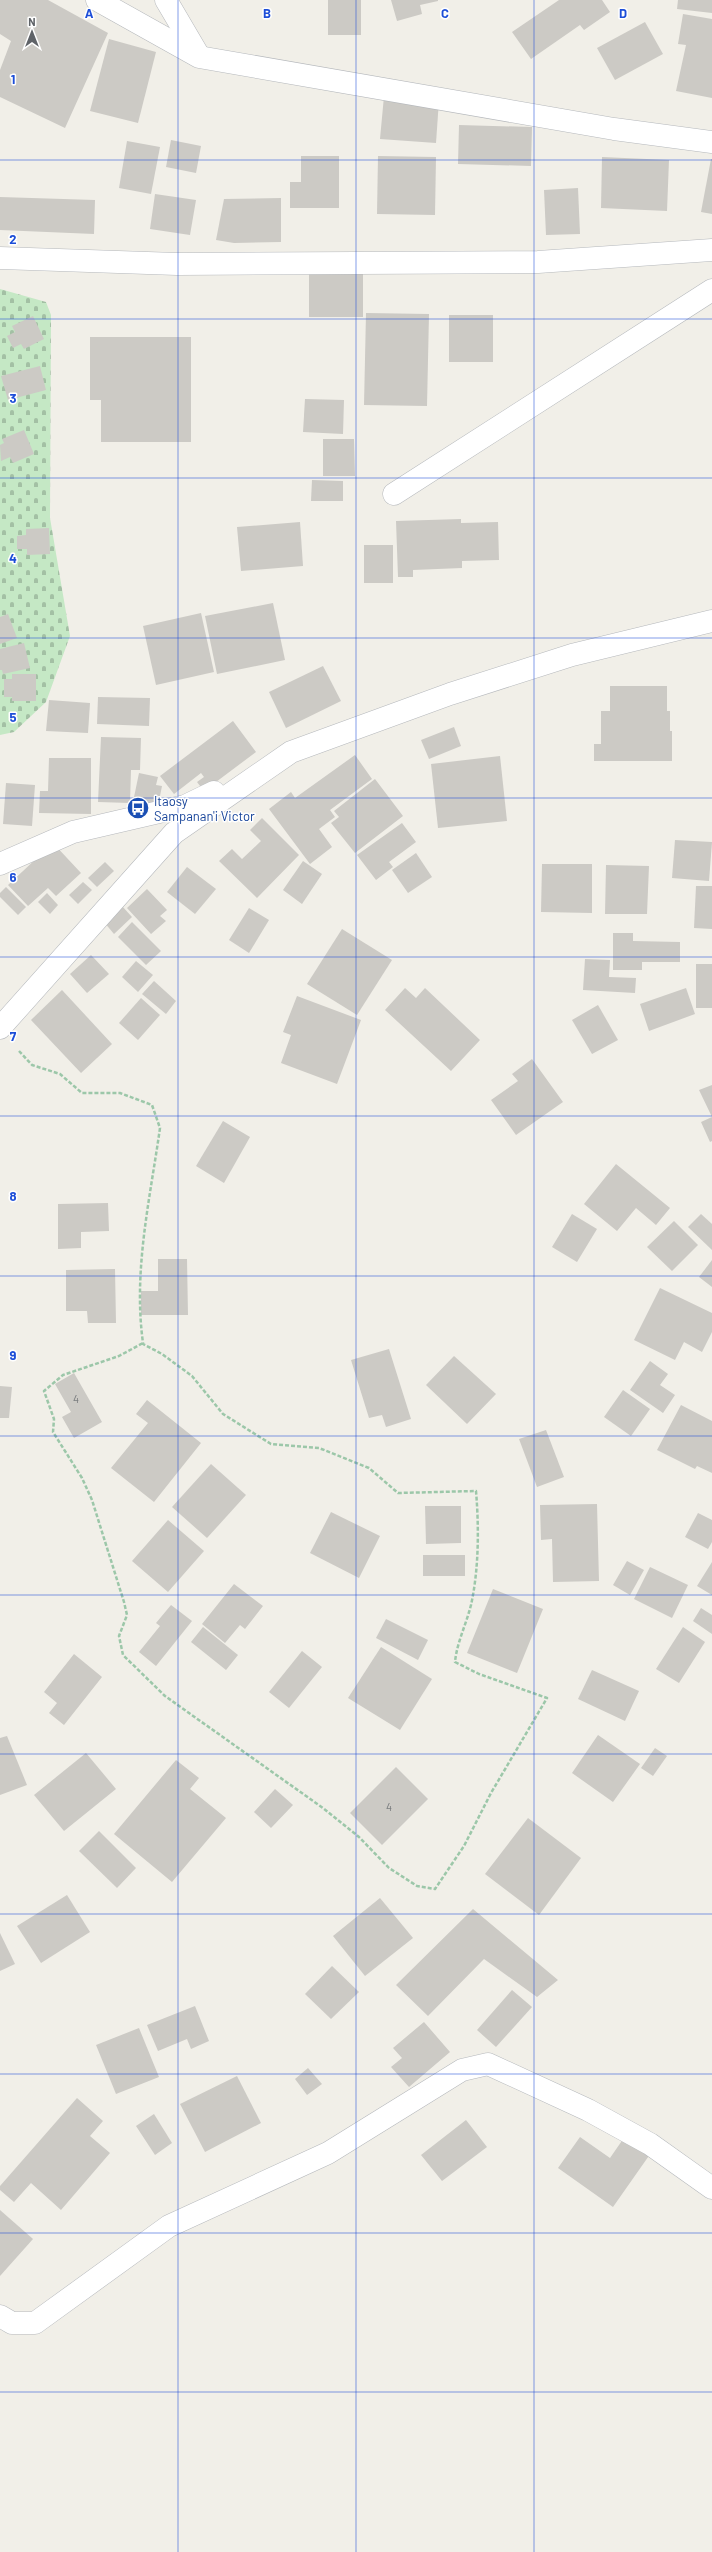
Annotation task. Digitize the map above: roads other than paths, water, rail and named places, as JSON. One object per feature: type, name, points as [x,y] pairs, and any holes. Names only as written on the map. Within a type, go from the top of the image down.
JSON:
[{"type":"street","points":[[97,0],[199,57],[614,129],[712,142]]},
{"type":"street","points":[[166,0],[199,57]]},
{"type":"street","points":[[0,258],[177,264],[538,262],[712,250]]},
{"type":"street","points":[[394,494],[712,290]]},
{"type":"street","points":[[0,864],[73,832],[185,806],[291,752],[450,694],[572,655],[712,621]]},
{"type":"street","points":[[0,1028],[174,833],[291,752]]},
{"type":"street","points":[[0,2316],[12,2323],[34,2323],[169,2226],[328,2153],[462,2070],[488,2064],[588,2110],[643,2140],[712,2188]]},
{"type":"place","name":"Itaosy Sampanan'i Victor","points":[[138,808]]}]
